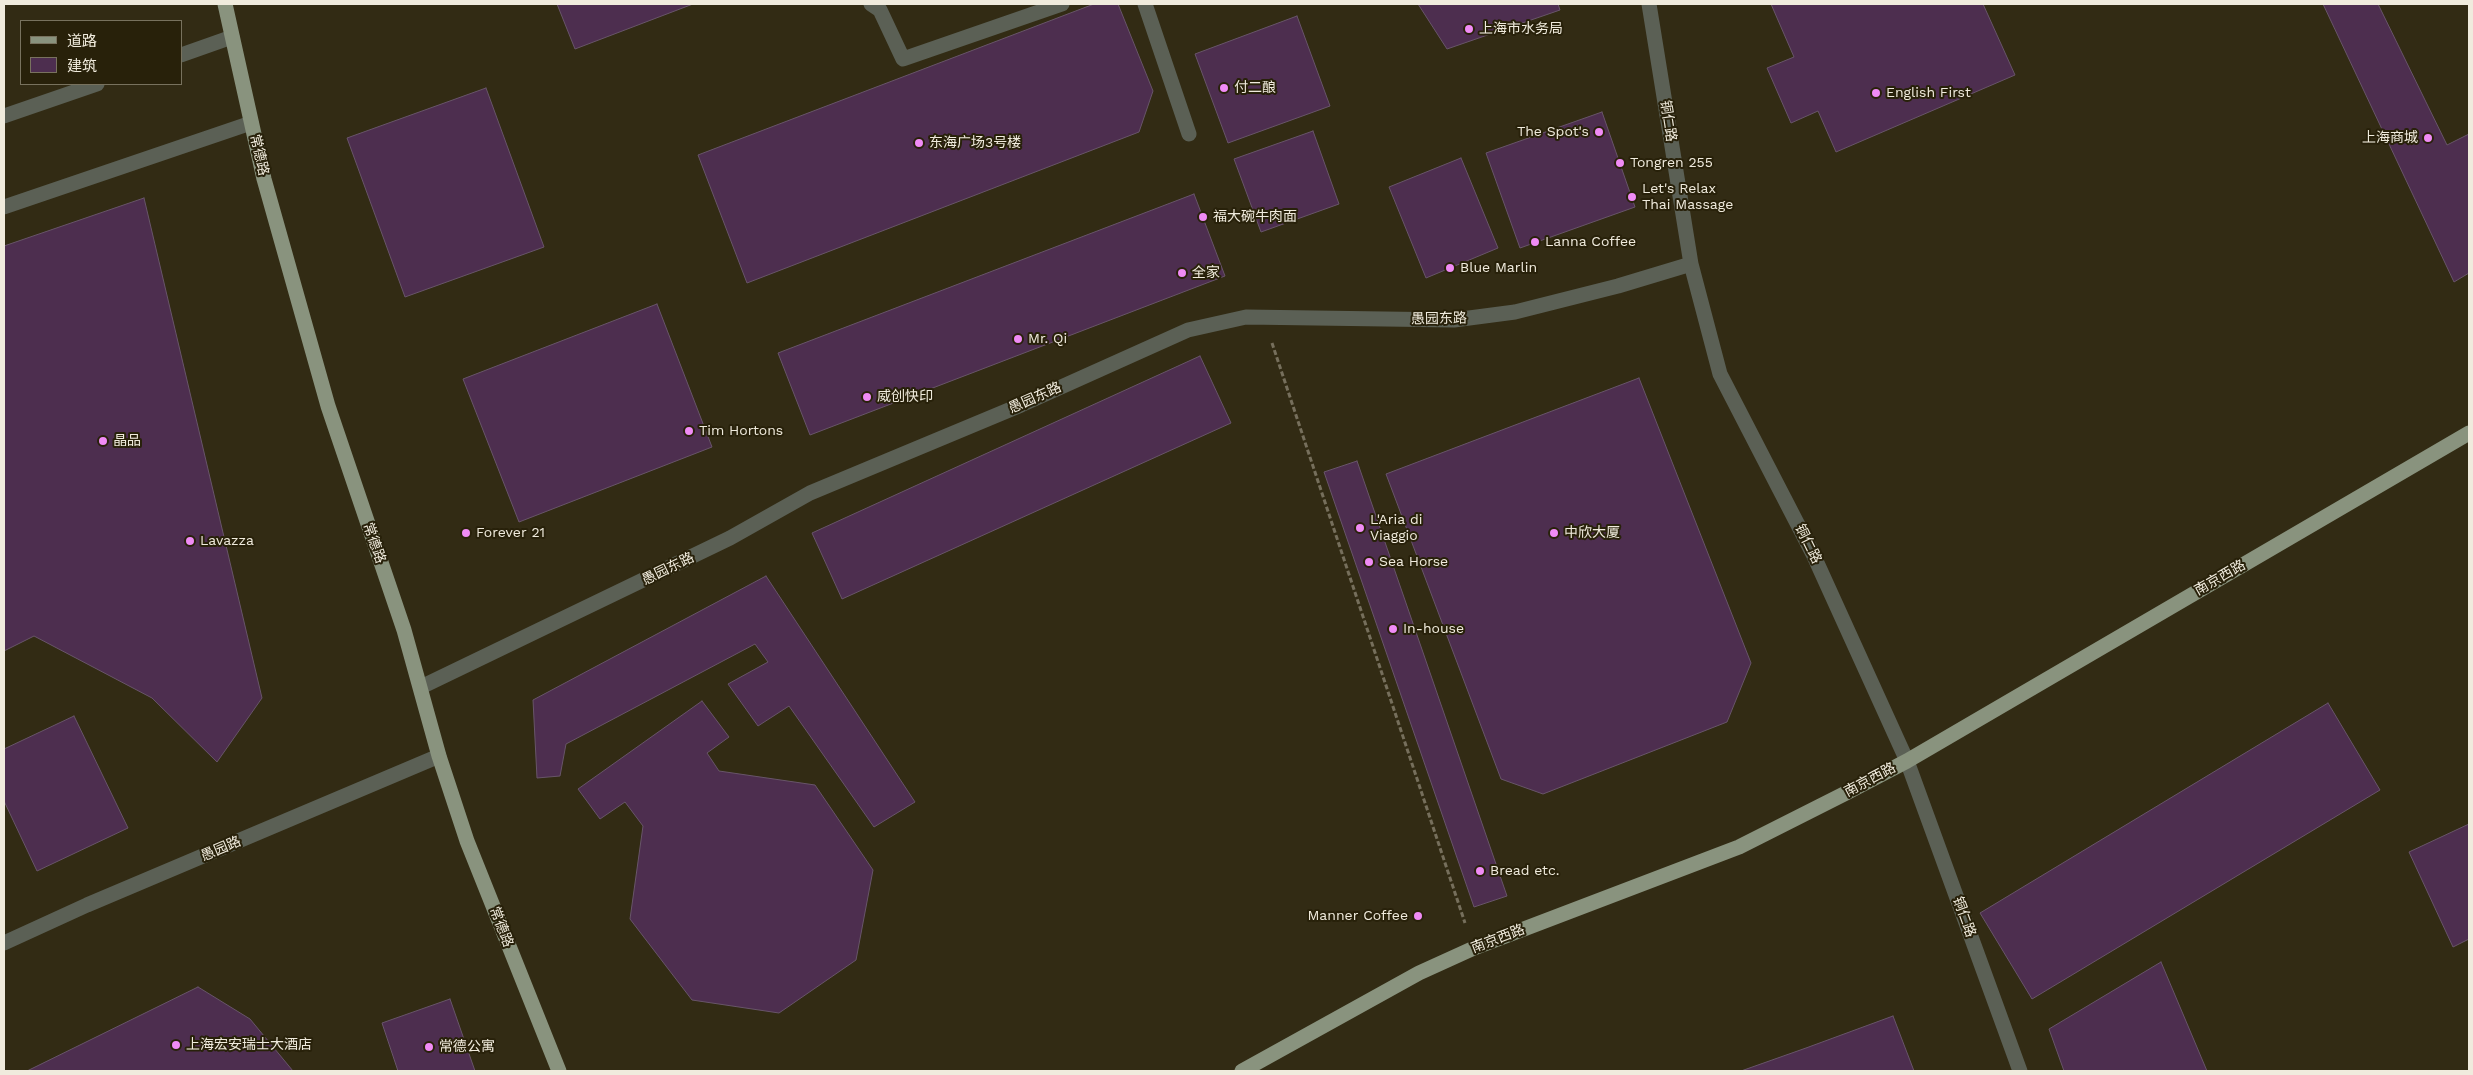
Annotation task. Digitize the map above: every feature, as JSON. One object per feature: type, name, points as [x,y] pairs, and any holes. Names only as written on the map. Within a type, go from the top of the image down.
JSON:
[{"type":"main road","name":"常德路","points":[[225,4],[251,122],[292,284],[328,406],[404,630],[439,756],[467,841],[559,1071]]},
{"type":"main road","name":"南京西路","points":[[1242,1071],[1419,973],[1474,948],[1739,847],[1907,761],[2469,433]]},
{"type":"street","points":[[871,4],[880,10],[903,59],[1062,4]]},
{"type":"street","points":[[1145,4],[1189,134]]},
{"type":"street","name":"铜仁路","points":[[1649,4],[1691,264],[1720,374],[1813,554],[1907,761],[2020,1071]]},
{"type":"street","points":[[182,55],[232,37]]},
{"type":"street","points":[[4,116],[94,85]]},
{"type":"street","points":[[4,207],[251,122]]},
{"type":"street","name":"愚园东路","points":[[421,687],[730,538],[810,493],[1021,405],[1188,330],[1246,317],[1454,320],[1515,312],[1618,286],[1691,264]]},
{"type":"street","name":"愚园路","points":[[4,943],[439,756]]},
{"type":"path","points":[[1263,317],[1474,948]]},
{"type":"building","points":[[557,4],[693,4],[575,49]]},
{"type":"building","name":"东海广场3号楼","points":[[1094,4],[1118,4],[1153,91],[1139,132],[747,283],[698,155]]},
{"type":"building","name":"上海市水务局","points":[[1418,4],[1558,4],[1560,10],[1447,49]]},
{"type":"building","name":"English First","points":[[1771,4],[1983,4],[2015,75],[1836,152],[1818,111],[1791,123],[1767,68],[1794,57]]},
{"type":"building","name":"上海商城","points":[[2323,4],[2469,4],[2469,273],[2454,282]]},
{"type":"building","points":[[2378,4],[2469,4],[2469,134],[2447,145]]},
{"type":"building","points":[[1297,16],[1330,106],[1228,143],[1195,54]]},
{"type":"building","points":[[486,88],[544,247],[405,297],[347,138]]},
{"type":"building","points":[[1602,112],[1635,207],[1520,248],[1486,153]]},
{"type":"building","points":[[1313,131],[1339,204],[1261,232],[1234,159]]},
{"type":"building","points":[[1461,158],[1498,248],[1426,278],[1389,187]]},
{"type":"building","points":[[1194,194],[1225,276],[810,435],[778,353]]},
{"type":"building","name":"晶品","points":[[144,198],[262,698],[217,762],[152,698],[34,636],[4,651],[4,246]]},
{"type":"building","points":[[657,304],[712,447],[519,522],[463,379]]},
{"type":"building","points":[[1200,356],[1231,423],[842,599],[812,533]]},
{"type":"building","name":"中欣大厦","points":[[1639,378],[1751,663],[1727,722],[1543,794],[1501,779],[1386,474]]},
{"type":"building","points":[[1357,461],[1507,896],[1474,907],[1324,472]]},
{"type":"building","points":[[766,576],[915,802],[874,827],[789,706],[758,726],[728,684],[768,662],[755,644],[566,744],[560,776],[537,778],[533,700]]},
{"type":"building","points":[[702,701],[729,737],[707,753],[719,771],[815,785],[873,870],[856,960],[779,1013],[692,1000],[630,919],[643,826],[625,802],[600,819],[578,789]]},
{"type":"building","points":[[2328,703],[2380,790],[2032,999],[1980,913]]},
{"type":"building","points":[[74,716],[128,828],[37,871],[4,801],[4,749]]},
{"type":"building","points":[[2469,824],[2469,939],[2453,947],[2409,852]]},
{"type":"building","points":[[2161,962],[2207,1071],[2064,1071],[2049,1029]]},
{"type":"building","name":"上海宏安瑞士大酒店","points":[[198,987],[250,1019],[293,1071],[27,1071]]},
{"type":"building","name":"常德公寓","points":[[450,999],[475,1071],[398,1071],[382,1023]]},
{"type":"building","points":[[1893,1016],[1914,1071],[1741,1071],[1806,1048]]},
{"type":"place","name":"上海市水务局","points":[[1469,29]]},
{"type":"place","name":"付二酿","points":[[1224,88]]},
{"type":"place","name":"English First","points":[[1876,93]]},
{"type":"place","name":"The Spot's","points":[[1599,132]]},
{"type":"place","name":"上海商城","points":[[2428,138]]},
{"type":"place","name":"东海广场3号楼","points":[[919,143]]},
{"type":"place","name":"Tongren 255","points":[[1620,163]]},
{"type":"place","name":"Let's Relax Thai Massage","points":[[1632,197]]},
{"type":"place","name":"福大碗牛肉面","points":[[1203,217]]},
{"type":"place","name":"Lanna Coffee","points":[[1535,242]]},
{"type":"place","name":"Blue Marlin","points":[[1450,268]]},
{"type":"place","name":"全家","points":[[1182,273]]},
{"type":"place","name":"Mr. Qi","points":[[1018,339]]},
{"type":"place","name":"威创快印","points":[[867,397]]},
{"type":"place","name":"Tim Hortons","points":[[689,431]]},
{"type":"place","name":"晶品","points":[[103,441]]},
{"type":"place","name":"L'Aria di Viaggio","points":[[1360,528]]},
{"type":"place","name":"Forever 21","points":[[466,533]]},
{"type":"place","name":"中欣大厦","points":[[1554,533]]},
{"type":"place","name":"Lavazza","points":[[190,541]]},
{"type":"place","name":"Sea Horse","points":[[1369,562]]},
{"type":"place","name":"In-house","points":[[1393,629]]},
{"type":"place","name":"Bread etc.","points":[[1480,871]]},
{"type":"place","name":"Manner Coffee","points":[[1418,916]]},
{"type":"place","name":"上海宏安瑞士大酒店","points":[[176,1045]]},
{"type":"place","name":"常德公寓","points":[[429,1047]]}]
